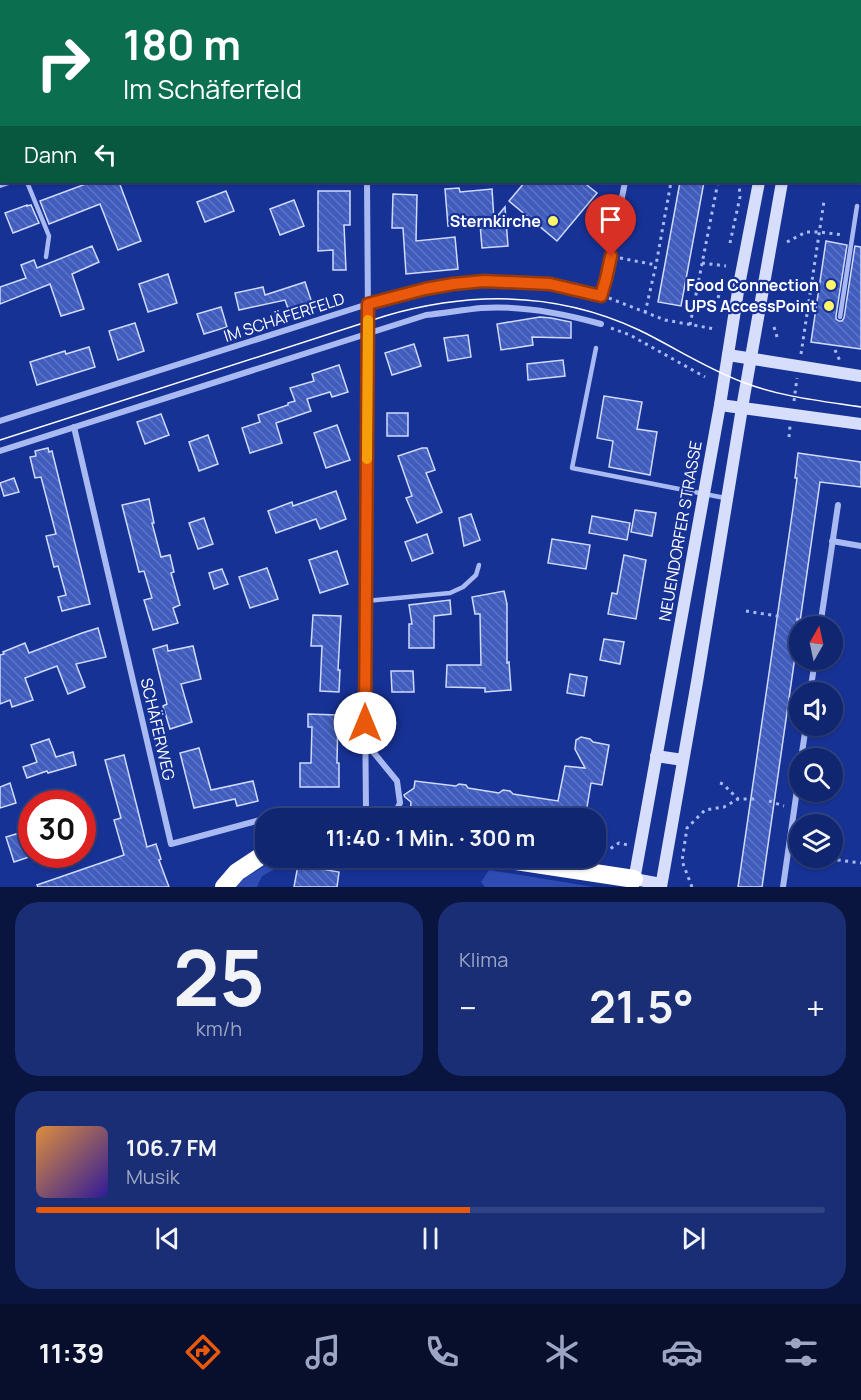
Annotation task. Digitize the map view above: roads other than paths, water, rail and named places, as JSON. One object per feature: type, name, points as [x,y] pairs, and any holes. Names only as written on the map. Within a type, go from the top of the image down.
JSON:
[{"type":"highway","points":[[224,887],[237,872],[255,860]]},
{"type":"highway","points":[[551,868],[633,883]]},
{"type":"street","points":[[366,183],[368,304],[366,808]]},
{"type":"street","name":"IM SCHÄFERFELD","points":[[0,422],[368,304],[425,289],[484,281],[550,284],[601,296],[625,183]]},
{"type":"street","name":"NEUENDORFER STRASSE","points":[[633,883],[759,183]]},
{"type":"street","points":[[633,883],[661,885],[782,183]]},
{"type":"street","points":[[0,451],[426,315],[483,308],[539,310],[600,324]]},
{"type":"street","points":[[728,355],[861,376]]},
{"type":"street","points":[[720,405],[861,424]]},
{"type":"street","name":"SCHÄFERWEG","points":[[74,427],[171,844],[255,821]]},
{"type":"street","points":[[822,616],[838,505]]},
{"type":"street","points":[[832,541],[861,546]]},
{"type":"street","points":[[365,742],[397,781],[400,803],[398,808]]},
{"type":"street","points":[[656,756],[683,760]]},
{"type":"street","points":[[783,887],[795,802]]},
{"type":"lane","points":[[27,183],[49,236],[46,257]]},
{"type":"lane","points":[[840,317],[857,206]]},
{"type":"lane","points":[[597,348],[572,468],[727,499]]},
{"type":"lane","points":[[366,601],[450,593],[463,587],[476,575],[479,565]]},
{"type":"tram line","points":[[0,440],[385,316],[449,302],[481,299],[545,302],[608,317],[639,330],[704,365],[759,388],[861,407]]},
{"type":"place","name":"Sternkirche","points":[[553,221]]},
{"type":"place","name":"Food Connection","points":[[831,285]]},
{"type":"place","name":"UPS AccessPoint","points":[[829,306]]}]
